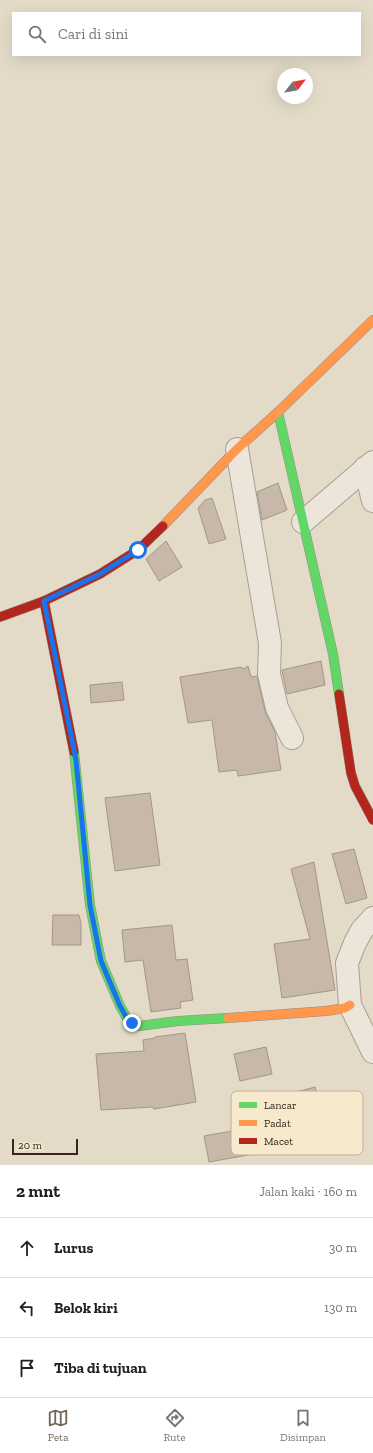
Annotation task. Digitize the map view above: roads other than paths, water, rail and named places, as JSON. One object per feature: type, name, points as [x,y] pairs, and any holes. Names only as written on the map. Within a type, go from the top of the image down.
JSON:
[{"type":"street","points":[[0,617],[44,601],[100,574],[138,550],[174,515],[237,449],[278,412],[373,320]]},
{"type":"street","points":[[278,412],[333,654],[351,773],[355,786],[373,820]]},
{"type":"street","points":[[237,449],[270,643],[269,674],[277,708],[292,738]]},
{"type":"street","points":[[303,522],[369,465]]},
{"type":"street","points":[[369,465],[373,501]]},
{"type":"street","points":[[44,601],[76,760],[90,905],[101,961],[120,1006],[128,1020],[139,1026],[326,1011],[345,1008],[350,1005]]},
{"type":"street","points":[[373,918],[362,930],[354,943],[347,963],[350,1005],[373,1052]]}]
